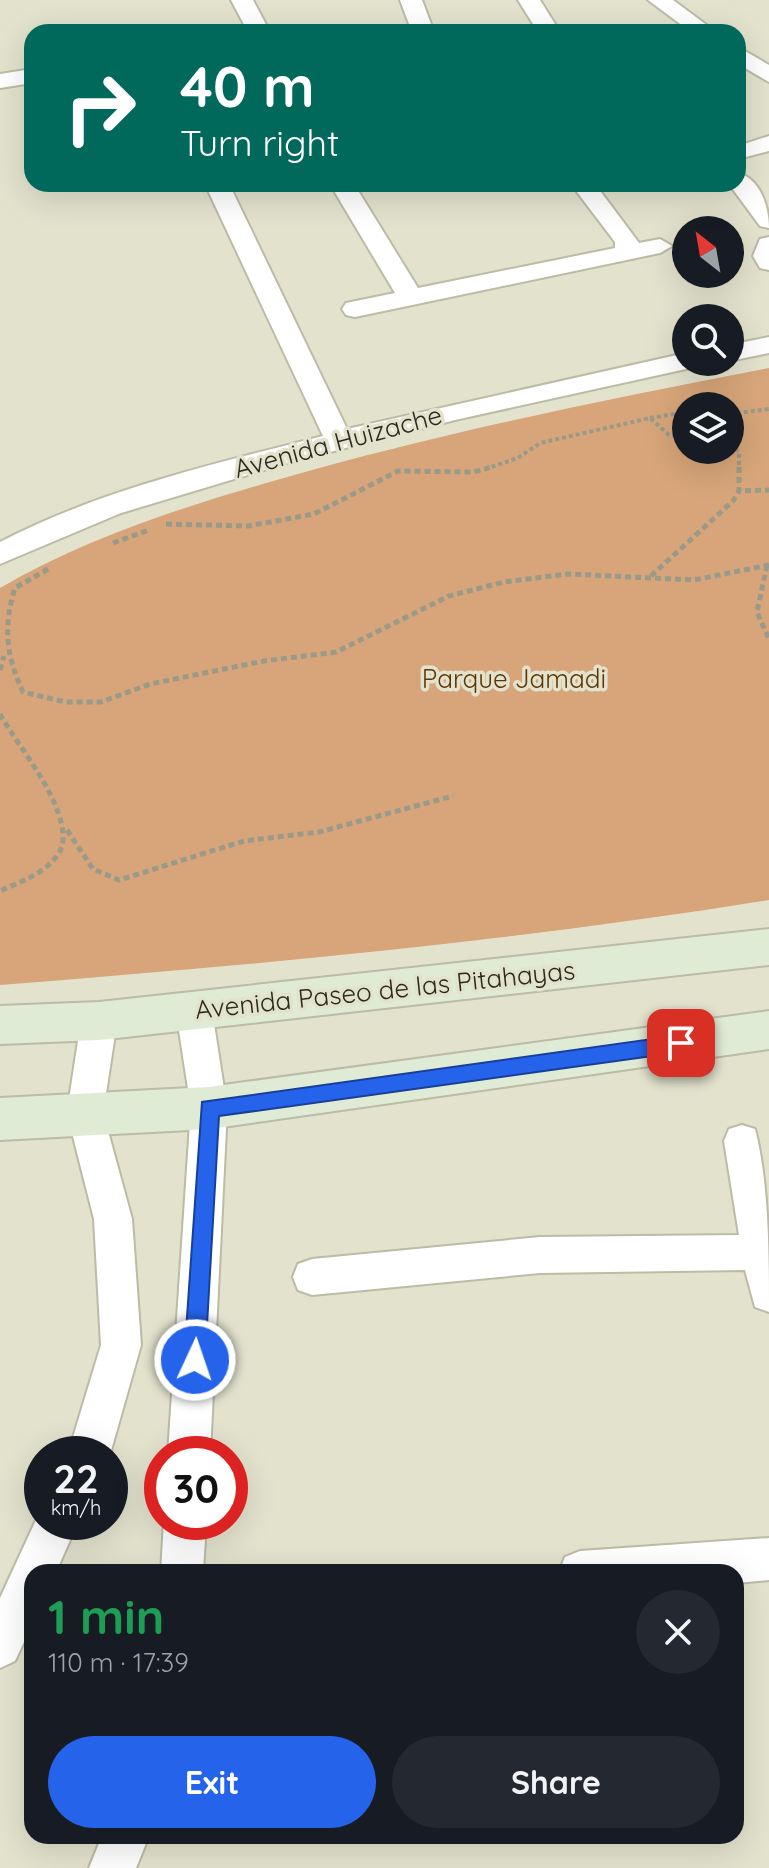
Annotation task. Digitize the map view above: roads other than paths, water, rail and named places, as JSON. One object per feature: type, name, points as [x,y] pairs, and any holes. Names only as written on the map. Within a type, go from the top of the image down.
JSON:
[{"type":"street","points":[[242,0],[255,24]]},
{"type":"street","points":[[411,0],[420,24]]},
{"type":"street","points":[[529,0],[544,24]]},
{"type":"street","points":[[659,0],[694,24]]},
{"type":"street","points":[[746,59],[769,75]]},
{"type":"street","points":[[0,81],[24,77]]},
{"type":"street","points":[[746,154],[769,143]]},
{"type":"street","points":[[746,191],[769,221]]},
{"type":"street","points":[[221,192],[338,439]]},
{"type":"street","points":[[347,192],[411,298]]},
{"type":"street","points":[[589,192],[627,241],[627,253]]},
{"type":"street","points":[[769,244],[765,256],[769,263]]},
{"type":"street","points":[[355,309],[660,246]]},
{"type":"street","points":[[744,350],[769,345]]},
{"type":"street","name":"Avenida Huizache","points":[[6,544],[168,488],[338,439],[526,394],[672,364]]},
{"type":"street","name":"Avenida Paseo de las Pitahayas","points":[[0,1025],[99,1021],[769,947]]},
{"type":"street","points":[[190,1436],[209,1108],[194,1011]]},
{"type":"street","points":[[94,1436],[121,1345],[113,1219],[85,1113],[99,1021]]},
{"type":"street","points":[[0,1119],[209,1108],[769,1030]]},
{"type":"street","points":[[742,1141],[769,1294]]},
{"type":"street","points":[[312,1277],[540,1255],[761,1252]]},
{"type":"street","points":[[38,1564],[49,1540]]},
{"type":"street","points":[[182,1564],[184,1540]]},
{"type":"street","points":[[696,1564],[769,1559]]},
{"type":"street","points":[[0,1646],[24,1594]]},
{"type":"street","points":[[112,1868],[122,1844]]},
{"type":"park label","name":"Parque Jamadi","points":[[514,679]]}]
